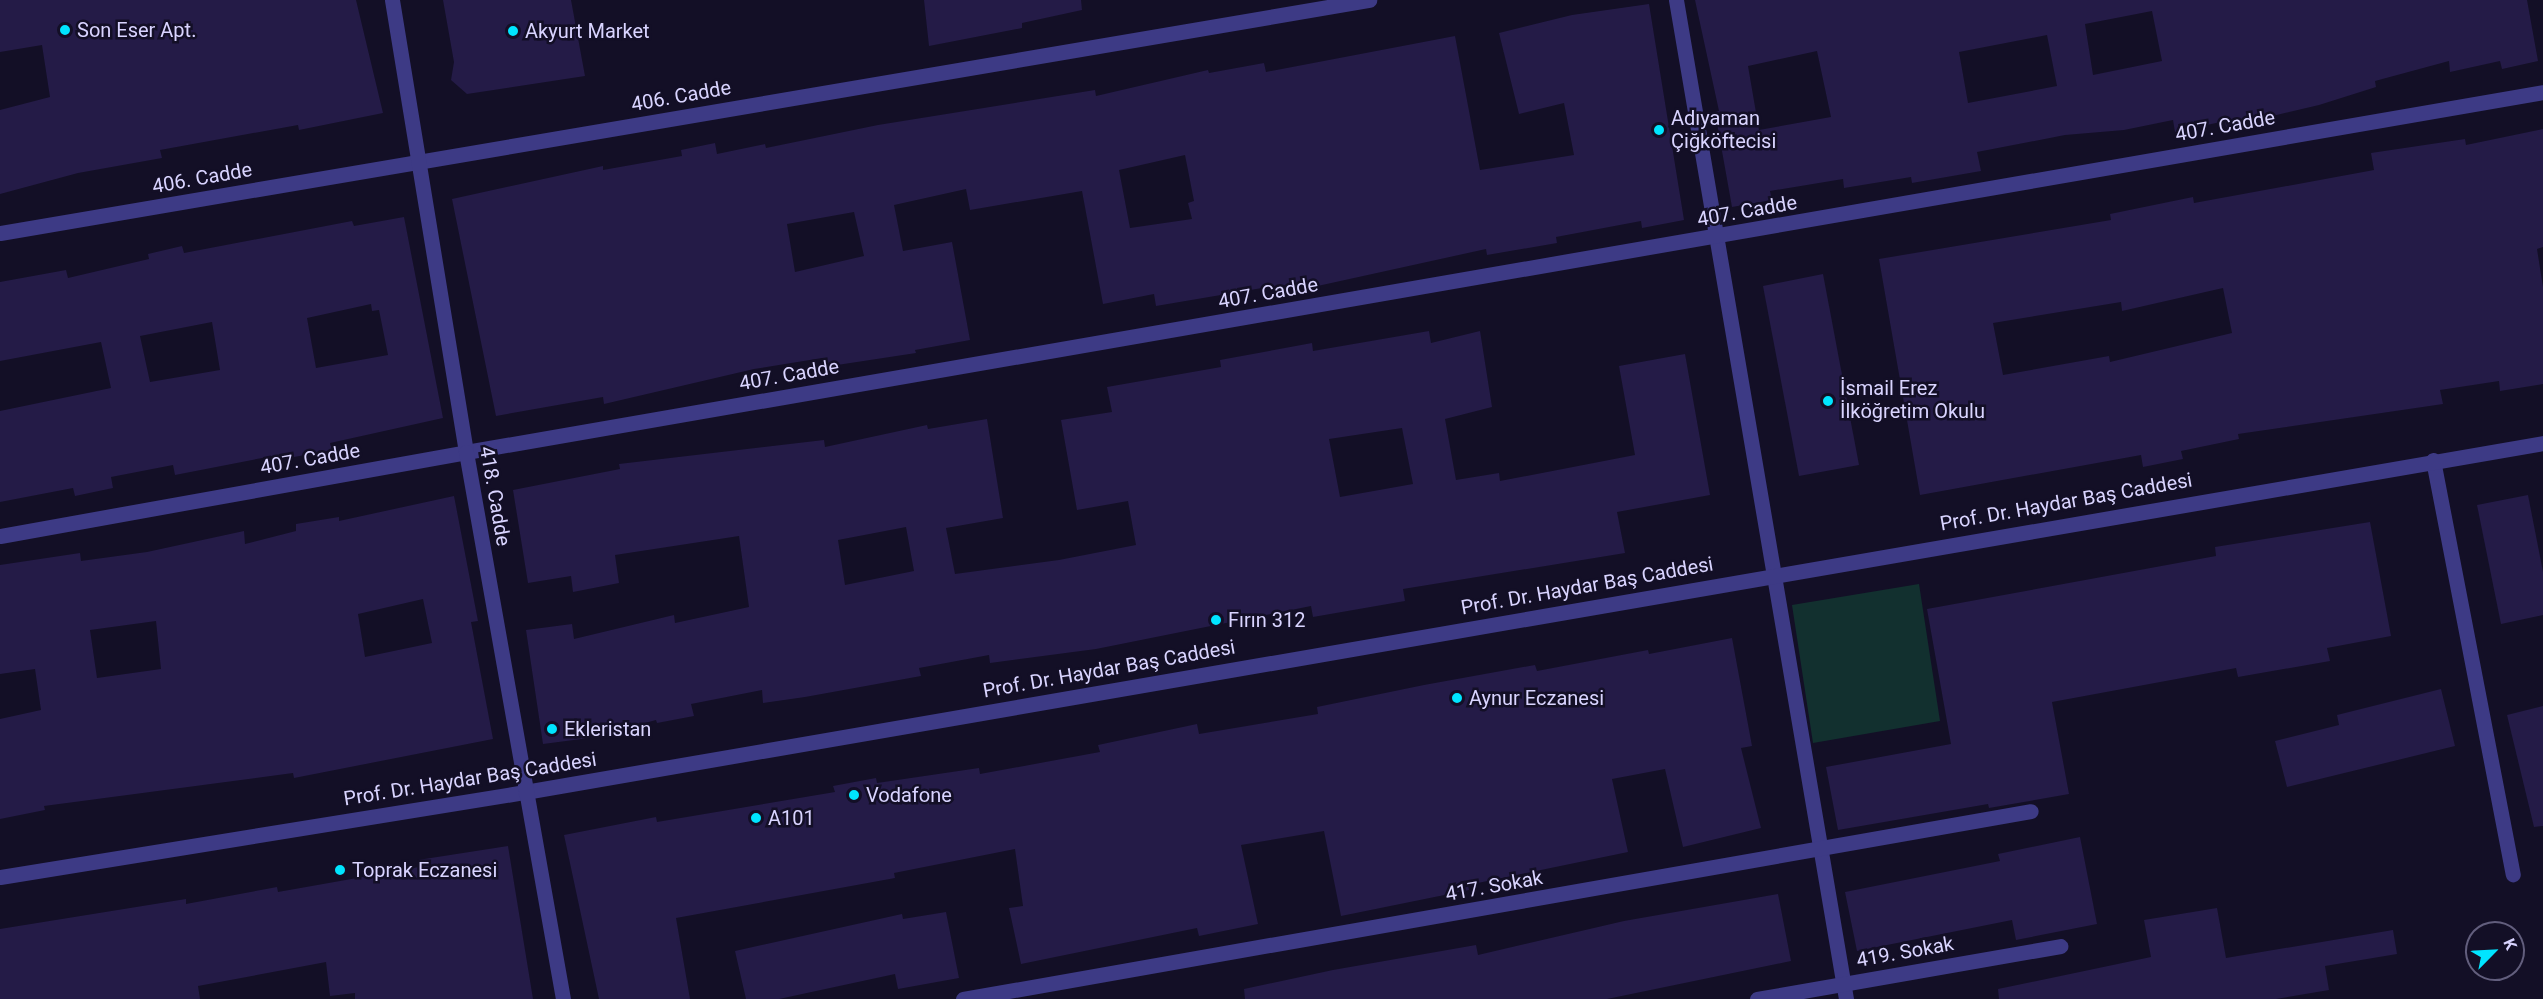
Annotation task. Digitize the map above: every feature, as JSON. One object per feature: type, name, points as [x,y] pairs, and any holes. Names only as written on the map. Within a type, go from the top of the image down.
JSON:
[{"type":"street","name":"418. Cadde","points":[[392,0],[466,452],[563,999]]},
{"type":"street","name":"406. Cadde","points":[[0,233],[1369,0]]},
{"type":"street","points":[[1676,0],[1772,575],[1845,992]]},
{"type":"street","name":"407. Cadde","points":[[0,536],[466,452],[1716,238],[2543,92]]},
{"type":"street","name":"Prof. Dr. Haydar Baş Caddesi","points":[[0,877],[525,792],[2433,460],[2543,443]]},
{"type":"street","points":[[2433,460],[2513,874]]},
{"type":"street","name":"417. Sokak","points":[[963,999],[1820,851],[2031,811]]},
{"type":"street","name":"419. Sokak","points":[[1757,999],[1845,992],[2060,946]]},
{"type":"green space","points":[[1919,584],[1940,721],[1813,743],[1792,605]]},
{"type":"building","points":[[0,0],[356,0],[383,113],[299,130],[298,125],[160,150],[162,158],[78,173],[0,194],[0,110],[50,97],[42,45],[0,52]]},
{"type":"building","name":"Akyurt Market","points":[[443,0],[571,0],[585,76],[467,94],[451,80],[454,62]]},
{"type":"building","points":[[924,0],[1081,0],[1082,10],[1022,23],[1022,28],[929,46]]},
{"type":"building","points":[[1695,0],[2527,0],[2538,61],[2502,69],[2500,61],[2450,72],[2449,61],[2375,81],[2376,87],[2319,105],[2226,127],[2225,121],[2175,132],[2173,120],[2124,130],[2065,135],[1977,152],[1981,171],[1912,183],[1911,177],[1844,188],[1843,179],[1770,191],[1772,200],[1732,207],[1715,112],[1719,111]],"holes":[[[2152,11],[2162,61],[2093,75],[2085,24]],[[2047,35],[2057,86],[1968,103],[1959,52]],[[1817,51],[1831,117],[1759,130],[1748,66]]]},
{"type":"building","points":[[1649,4],[1684,220],[1642,228],[1641,221],[1556,237],[1557,243],[1487,255],[1486,249],[1313,287],[1312,282],[1262,288],[1156,306],[1154,294],[1103,304],[1082,191],[970,210],[966,189],[894,205],[903,251],[952,242],[970,340],[915,350],[916,353],[824,367],[822,358],[754,369],[604,404],[603,397],[496,416],[452,199],[603,166],[603,170],[682,156],[681,150],[715,143],[717,154],[765,144],[766,148],[878,125],[1095,90],[1096,96],[1208,70],[1209,73],[1264,63],[1266,72],[1455,36],[1480,170],[1574,155],[1564,103],[1519,114],[1499,33],[1572,15]],"holes":[[[1185,155],[1194,201],[1188,203],[1192,219],[1130,228],[1119,170]],[[854,212],[864,256],[795,272],[787,224]]]},
{"type":"building","points":[[2543,129],[2543,247],[2537,249],[2543,287],[2543,384],[2500,391],[2499,381],[2440,390],[2443,404],[2238,434],[2239,439],[2181,451],[2183,459],[2143,467],[2141,455],[1920,495],[1879,259],[2111,220],[2110,214],[2193,197],[2194,203],[2374,170],[2371,153],[2465,139],[2466,145]],"holes":[[[2223,288],[2232,333],[2110,362],[2109,356],[2003,375],[1993,323],[2121,302],[2122,311]]]},
{"type":"building","points":[[404,217],[443,418],[330,443],[332,450],[294,457],[293,452],[175,475],[173,465],[111,477],[113,488],[75,496],[73,488],[0,502],[0,411],[111,388],[101,342],[0,361],[0,282],[66,270],[68,278],[149,259],[148,254],[182,246],[184,253],[352,221],[354,226]],"holes":[[[371,304],[372,311],[379,310],[388,355],[316,368],[307,318]],[[212,322],[220,370],[150,382],[140,336]]]},
{"type":"building","points":[[1823,274],[1859,465],[1799,476],[1763,286]]},
{"type":"building","points":[[1429,331],[1431,343],[1480,331],[1492,407],[1445,419],[1456,480],[1499,473],[1500,481],[1635,455],[1619,366],[1685,354],[1710,495],[1617,512],[1625,553],[1403,589],[1405,601],[1313,617],[1311,606],[1096,649],[990,663],[989,655],[919,668],[921,676],[763,703],[762,690],[691,704],[694,716],[657,723],[656,720],[589,738],[543,744],[526,630],[572,624],[574,639],[674,615],[675,623],[749,607],[739,536],[615,555],[619,583],[573,592],[571,576],[528,583],[513,490],[620,469],[619,464],[824,440],[825,447],[927,425],[928,429],[987,419],[1003,518],[946,528],[955,574],[1059,560],[1136,545],[1128,501],[1077,510],[1061,420],[1112,412],[1107,387],[1221,367],[1220,360],[1312,343],[1313,351]],"holes":[[[1402,428],[1413,484],[1340,497],[1329,439]],[[906,527],[914,571],[845,585],[838,540]]]},
{"type":"building","points":[[2528,495],[2543,572],[2543,615],[2501,624],[2477,505]]},
{"type":"building","points":[[454,496],[478,621],[471,622],[493,739],[294,778],[293,773],[44,806],[45,810],[0,819],[0,719],[41,710],[35,669],[0,674],[0,565],[80,553],[81,561],[147,552],[244,531],[245,544],[296,531],[296,524],[339,517],[339,521]],"holes":[[[423,599],[432,643],[365,657],[358,614]],[[156,621],[161,669],[97,678],[90,630]]]},
{"type":"building","points":[[2370,522],[2391,636],[2327,648],[2330,661],[2238,677],[2236,668],[2052,702],[2069,794],[1989,808],[1988,804],[1838,830],[1826,767],[1951,744],[1927,609],[2216,556],[2215,547]]},
{"type":"building","points":[[1732,638],[1752,746],[1741,748],[1761,828],[1683,847],[1665,769],[1612,779],[1628,852],[1468,885],[1469,890],[1341,916],[1324,831],[1241,845],[1258,924],[1199,936],[1197,928],[1021,964],[1009,908],[1023,906],[1015,849],[894,873],[895,878],[676,918],[690,999],[599,999],[564,835],[656,817],[657,822],[835,792],[833,786],[876,778],[877,783],[979,768],[980,774],[1100,752],[1098,745],[1197,724],[1199,734],[1318,714],[1317,707],[1535,665],[1537,671],[1648,650],[1649,654]]},
{"type":"building","points":[[2441,689],[2455,746],[2287,787],[2275,741],[2339,725],[2337,715]]},
{"type":"building","points":[[2543,706],[2543,826],[2534,827],[2507,715]]},
{"type":"building","points":[[2080,837],[2097,924],[2016,940],[2012,920],[1857,951],[1845,892],[2000,861],[1998,854]]},
{"type":"building","points":[[508,846],[533,999],[355,999],[355,993],[330,996],[326,962],[198,986],[200,999],[0,999],[0,929],[186,899],[186,904],[277,887],[278,892],[419,867],[418,860]]},
{"type":"building","points":[[1778,894],[1791,961],[1607,999],[1245,999],[1244,989],[1333,970],[1476,945],[1478,955],[1624,921]]},
{"type":"building","points":[[2217,908],[2226,958],[2393,930],[2397,954],[2325,966],[2329,990],[2276,999],[1999,999],[1998,989],[2151,957],[2144,920]]},
{"type":"building","points":[[946,912],[959,978],[898,989],[895,974],[779,999],[746,999],[735,951],[902,914],[903,919]]},
{"type":"place","name":"Son Eser Apt.","points":[[65,30]]},
{"type":"place","name":"Akyurt Market","points":[[513,31]]},
{"type":"place","name":"Adıyaman Çiğköftecisi","points":[[1659,130]]},
{"type":"place","name":"İsmail Erez İlköğretim Okulu","points":[[1828,401]]},
{"type":"place","name":"Fırın 312","points":[[1216,620]]},
{"type":"place","name":"Aynur Eczanesi","points":[[1457,698]]},
{"type":"place","name":"Ekleristan","points":[[552,729]]},
{"type":"place","name":"Vodafone","points":[[854,795]]},
{"type":"place","name":"A101","points":[[756,818]]},
{"type":"place","name":"Toprak Eczanesi","points":[[340,870]]}]
